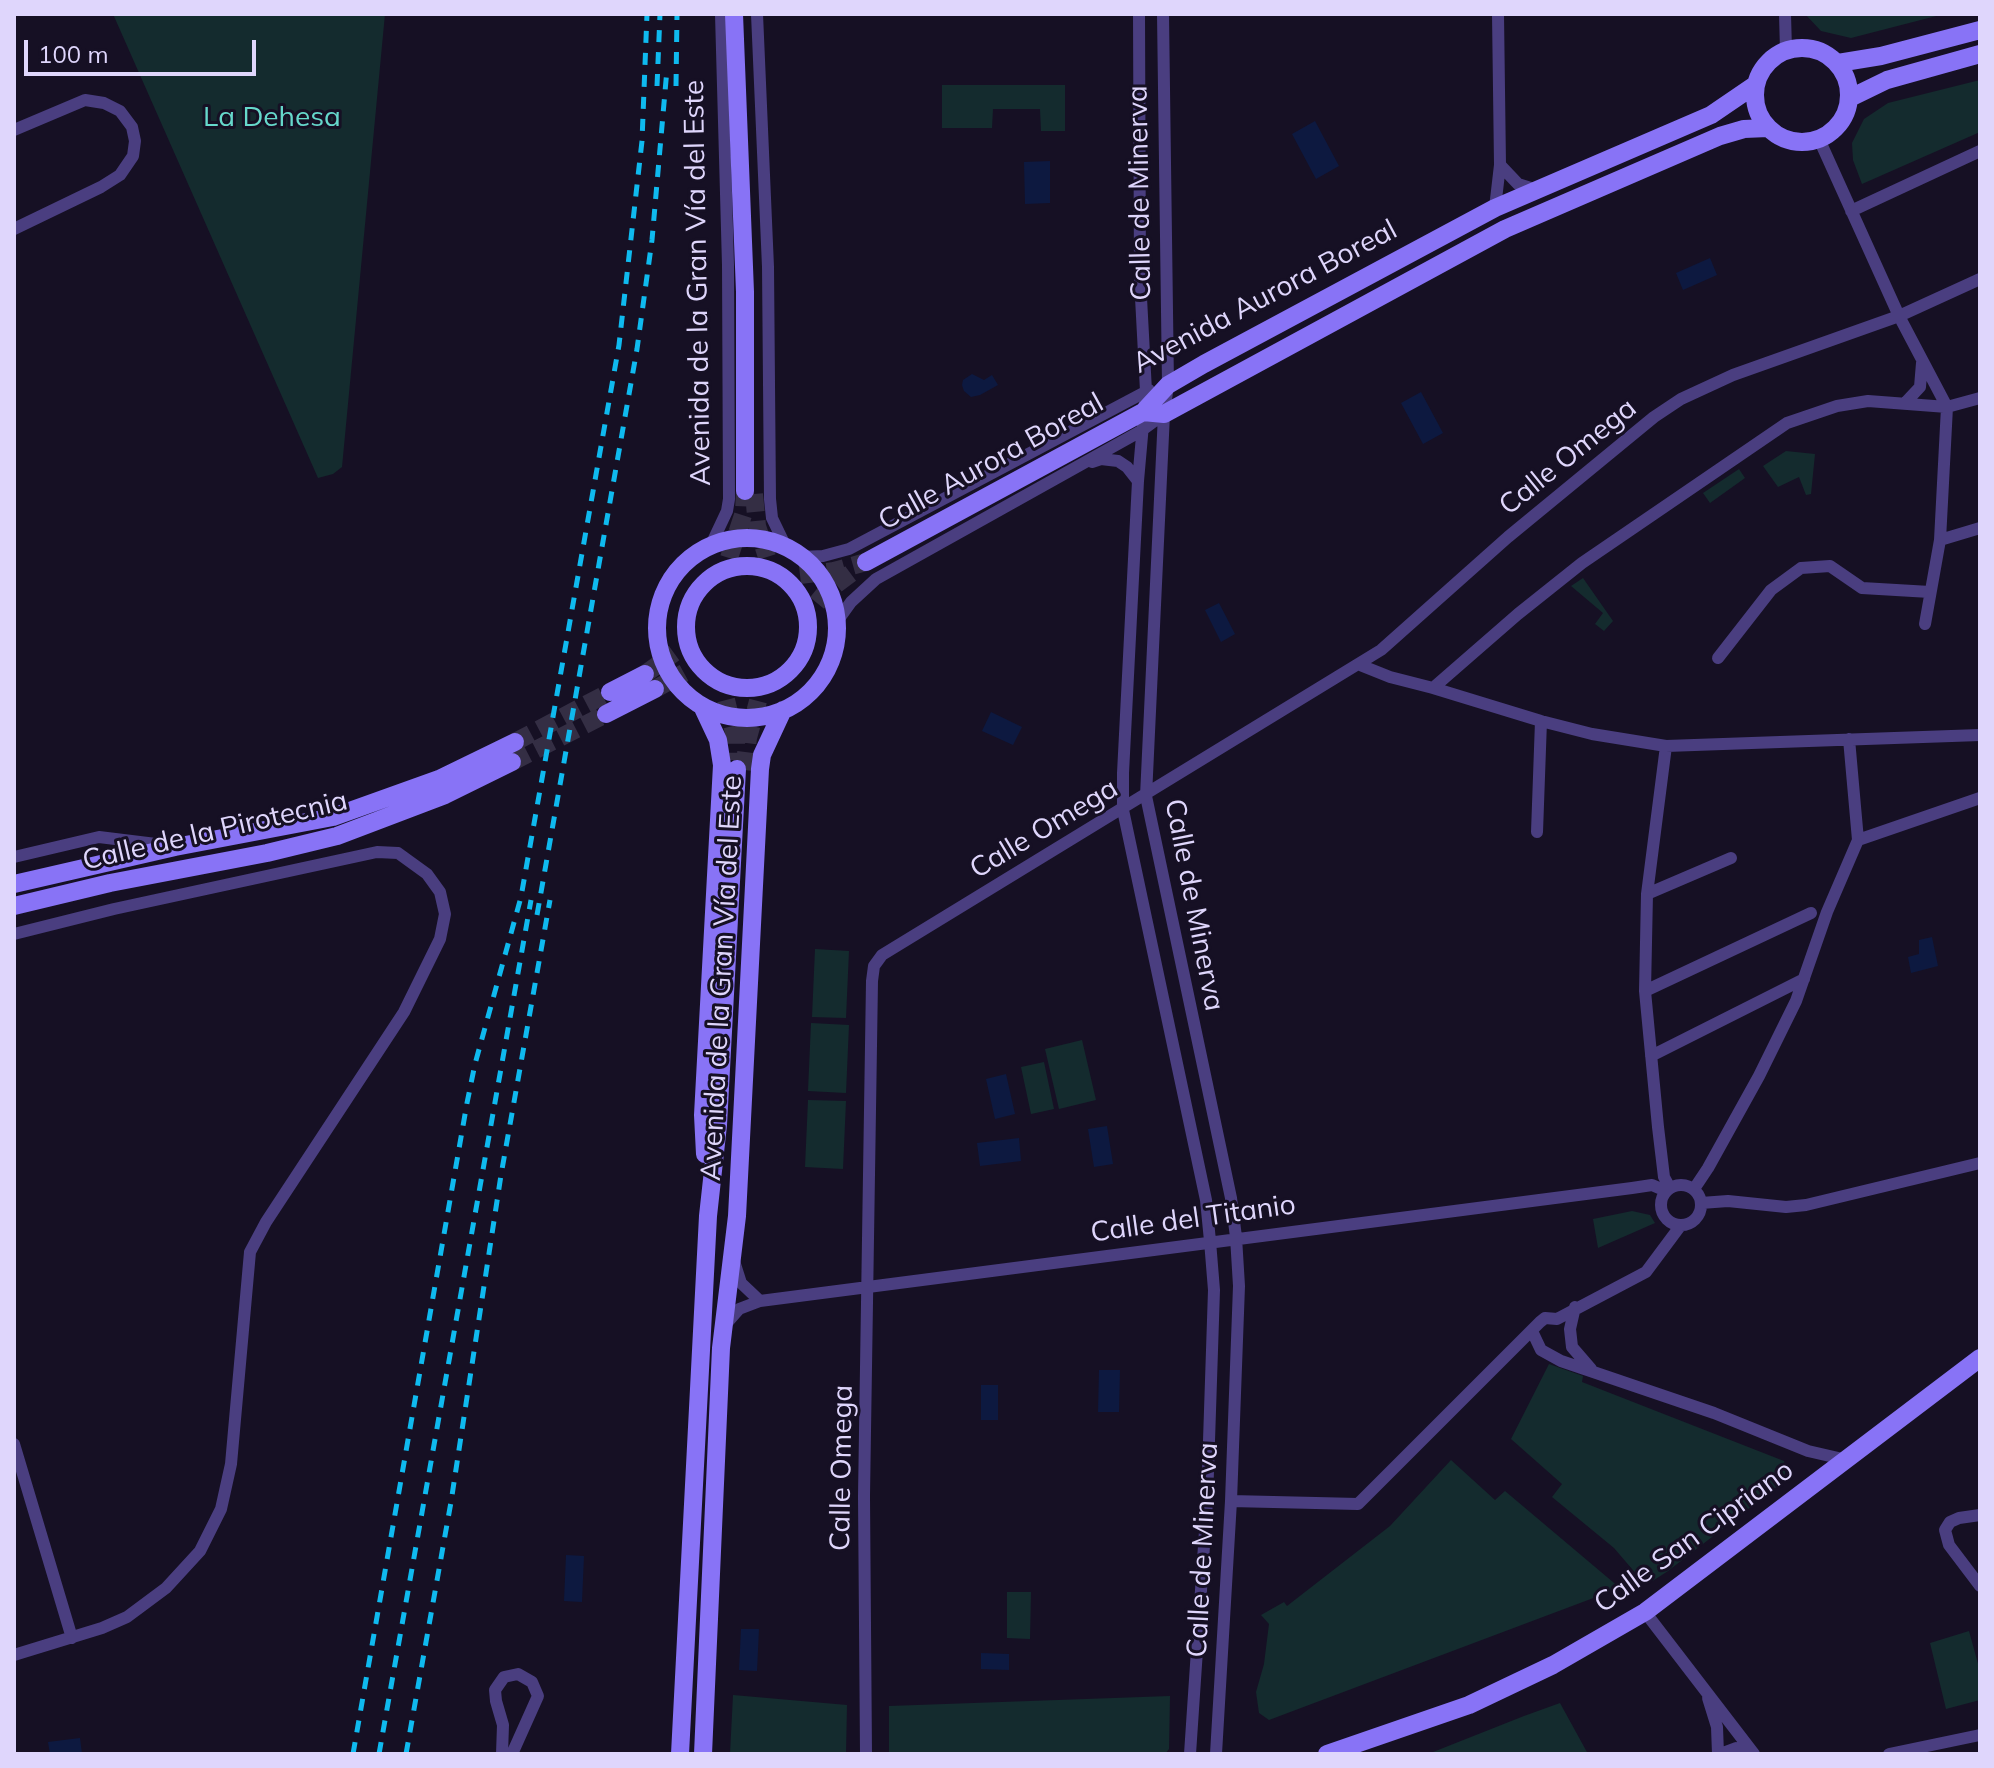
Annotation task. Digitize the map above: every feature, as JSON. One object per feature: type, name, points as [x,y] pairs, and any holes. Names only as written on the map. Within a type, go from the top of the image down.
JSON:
[{"type":"main road","name":"Avenida de la Gran Vía del Este","points":[[734,14],[750,490],[753,267],[744,14]]},
{"type":"main road","points":[[1838,63],[1881,56],[1980,30]]},
{"type":"main road","points":[[1808,47],[1829,55],[1838,63],[1845,73],[1850,98],[1843,118],[1829,134],[1798,142],[1787,140],[1768,128],[1757,108],[1755,85],[1766,64],[1786,50],[1808,47]]},
{"type":"main road","points":[[1850,98],[1887,80],[1980,54]]},
{"type":"main road","name":"Avenida Aurora Boreal","points":[[1168,385],[1495,208],[1711,115],[1755,85]]},
{"type":"main road","name":"Avenida Aurora Boreal","points":[[1164,414],[1505,229],[1720,136],[1744,129],[1768,128]]},
{"type":"main road","name":"Calle Aurora Boreal","points":[[1142,421],[1168,385]]},
{"type":"main road","name":"Calle Aurora Boreal","points":[[866,562],[1142,421],[1164,414]]},
{"type":"main road","points":[[743,539],[768,541],[796,560],[815,570],[834,604],[835,646],[822,678],[807,695],[783,710],[761,717],[720,714],[702,706],[684,692],[670,674],[660,651],[658,619],[663,597],[677,572],[694,556],[710,547],[743,539]]},
{"type":"main road","points":[[726,700],[711,675],[692,654],[687,636],[687,617],[694,598],[706,582],[726,565],[774,568],[796,560]]},
{"type":"main road","points":[[774,568],[800,596],[808,622]]},
{"type":"main road","points":[[684,673],[711,675],[763,693],[799,659],[806,644],[808,622],[817,603]]},
{"type":"main road","points":[[674,653],[687,636]]},
{"type":"main road","points":[[606,714],[650,682],[610,692]]},
{"type":"main road","name":"Avenida de la Gran Vía del Este","points":[[702,706],[718,740],[722,765],[703,1115],[708,1216]]},
{"type":"main road","name":"Avenida de la Gran Vía del Este","points":[[703,1754],[723,1328],[737,1216],[760,769],[762,755],[783,710]]},
{"type":"main road","name":"Calle de la Pirotecnia","points":[[14,884],[175,847],[333,817],[439,779],[515,742]]},
{"type":"main road","name":"Calle de la Pirotecnia","points":[[14,906],[337,836],[423,805],[512,762]]},
{"type":"main road","name":"Avenida de la Gran Vía del Este","points":[[680,1754],[708,1216],[718,1125],[740,769],[728,1133],[731,1253]]},
{"type":"main road","name":"Calle San Cipriano","points":[[1327,1754],[1469,1705],[1553,1665],[1645,1612],[1980,1358]]},
{"type":"street","name":"Avenida de la Gran Vía del Este","points":[[710,547],[727,511],[729,499],[729,280],[721,14]]},
{"type":"street","points":[[757,14],[768,267],[770,499],[772,518],[796,560]]},
{"type":"street","name":"Calle de Minerva","points":[[1139,14],[1140,279],[1146,391],[1138,481],[1123,810],[1206,1200],[1214,1290],[1207,1501],[1190,1754]]},
{"type":"street","name":"Calle de Minerva","points":[[1163,14],[1168,385],[1164,414],[1146,796],[1231,1198],[1236,1237],[1239,1286],[1231,1501],[1216,1754]]},
{"type":"street","points":[[1495,208],[1500,165],[1498,14]]},
{"type":"street","points":[[1785,14],[1786,50]]},
{"type":"street","points":[[14,130],[85,100],[104,103],[120,111],[132,127],[135,141],[133,156],[120,175],[14,229]]},
{"type":"street","points":[[1819,139],[1899,316],[1947,407],[1940,540],[1925,624]]},
{"type":"street","points":[[1851,211],[1980,151]]},
{"type":"street","points":[[1500,165],[1518,184],[1534,189]]},
{"type":"street","name":"Calle Omega","points":[[866,1754],[864,1496],[874,966],[894,945],[1360,665],[1397,639],[1508,537],[1654,417],[1681,399],[1733,375],[1899,316],[1980,279]]},
{"type":"street","points":[[1905,403],[1920,387],[1922,360]]},
{"type":"street","name":"Avenida Aurora Boreal","points":[[796,560],[849,549],[1146,391],[1168,385]]},
{"type":"street","points":[[1433,688],[1582,563],[1775,430],[1837,406],[1868,401],[1947,407],[1980,398]]},
{"type":"street","points":[[836,623],[851,602],[876,579],[1074,467],[1142,421]]},
{"type":"street","points":[[1074,467],[1101,459],[1118,461],[1138,481]]},
{"type":"street","points":[[1940,540],[1980,528]]},
{"type":"street","points":[[1718,658],[1771,590],[1801,568],[1830,566],[1862,588],[1930,592]]},
{"type":"street","points":[[1360,665],[1390,677],[1541,721],[1592,734],[1666,746],[1980,735]]},
{"type":"street","points":[[1537,832],[1541,721]]},
{"type":"street","points":[[1694,1189],[1759,1076],[1796,1001],[1827,912],[1858,840],[1849,739]]},
{"type":"street","points":[[1665,1194],[1682,1184],[1694,1189],[1701,1203],[1698,1216],[1687,1224],[1674,1223],[1663,1216],[1664,1177],[1645,991],[1647,894],[1666,746]]},
{"type":"street","points":[[1858,840],[1980,798]]},
{"type":"street","name":"Calle de la Pirotecnia","points":[[14,857],[99,837],[175,847]]},
{"type":"street","name":"Calle de la Pirotecnia","points":[[14,934],[377,852],[398,853],[427,874],[440,892],[445,914],[440,939],[404,1012],[266,1222],[250,1252],[231,1464],[221,1509],[200,1551],[149,1602],[127,1617],[14,1655]]},
{"type":"street","points":[[1647,894],[1731,858]]},
{"type":"street","points":[[1645,991],[1811,913]]},
{"type":"street","points":[[1651,1056],[1804,979]]},
{"type":"street","points":[[1701,1203],[1728,1201],[1786,1207],[1806,1205],[1980,1163]]},
{"type":"street","name":"Calle del Titanio","points":[[723,1328],[739,1309],[760,1301],[1632,1188],[1665,1194]]},
{"type":"street","points":[[1557,1319],[1646,1272],[1668,1244],[1674,1223]]},
{"type":"street","points":[[731,1253],[741,1283],[760,1301]]},
{"type":"street","points":[[1575,1307],[1570,1329],[1572,1347],[1591,1369]]},
{"type":"street","points":[[1231,1501],[1358,1504],[1545,1318],[1557,1319],[1570,1329]]},
{"type":"street","points":[[1532,1331],[1537,1346],[1545,1353],[1575,1366],[1714,1413],[1808,1451],[1847,1460]]},
{"type":"street","points":[[14,1444],[72,1638]]},
{"type":"street","points":[[1980,1515],[1959,1518],[1950,1522],[1945,1530],[1949,1545],[1980,1586]]},
{"type":"street","points":[[1645,1612],[1707,1695],[1726,1714],[1753,1754]]},
{"type":"street","points":[[502,1754],[503,1725],[495,1690],[504,1677],[518,1674],[532,1682],[538,1696],[512,1754]]},
{"type":"street","points":[[1707,1695],[1717,1727],[1719,1754],[1736,1748],[1753,1754]]},
{"type":"street","points":[[1889,1754],[1980,1735]]},
{"type":"green space","name":"La Dehesa","points":[[113,14],[385,14],[342,467],[333,474],[318,478]]},
{"type":"green space","points":[[1805,14],[1944,14],[1851,38],[1821,31]]},
{"type":"green space","points":[[1980,80],[1980,132],[1862,184],[1853,160],[1852,143],[1864,119],[1888,103]]},
{"type":"green space","points":[[942,85],[1065,85],[1065,131],[1041,131],[1040,109],[993,109],[992,128],[942,128]]},
{"type":"green space","points":[[1786,451],[1815,454],[1811,494],[1806,495],[1799,477],[1778,487],[1763,466]]},
{"type":"green space","points":[[1739,469],[1745,478],[1710,503],[1703,493]]},
{"type":"green space","points":[[1583,578],[1613,621],[1604,631],[1595,624],[1603,613],[1571,586]]},
{"type":"green space","points":[[815,949],[849,951],[846,1018],[812,1017]]},
{"type":"green space","points":[[811,1023],[849,1025],[846,1093],[808,1091]]},
{"type":"green space","points":[[1082,1040],[1096,1100],[1059,1109],[1045,1049]]},
{"type":"green space","points":[[1044,1062],[1054,1109],[1031,1114],[1021,1067]]},
{"type":"green space","points":[[808,1100],[846,1101],[843,1169],[805,1167]]},
{"type":"green space","points":[[1632,1211],[1650,1215],[1655,1223],[1598,1248],[1593,1219]]},
{"type":"green space","points":[[1549,1364],[1583,1376],[1582,1382],[1784,1461],[1783,1482],[1668,1571],[1648,1584],[1644,1583],[1614,1548],[1552,1497],[1562,1484],[1511,1439]]},
{"type":"green space","points":[[1451,1460],[1495,1500],[1505,1491],[1620,1588],[1269,1720],[1259,1713],[1256,1692],[1264,1664],[1269,1624],[1261,1615],[1284,1602],[1287,1606],[1390,1526]]},
{"type":"green space","points":[[1007,1592],[1031,1592],[1030,1639],[1007,1638]]},
{"type":"green space","points":[[1969,1631],[1980,1671],[1980,1700],[1946,1709],[1930,1643]]},
{"type":"green space","points":[[733,1695],[847,1705],[846,1754],[730,1754]]},
{"type":"green space","points":[[1170,1696],[1169,1749],[1165,1754],[889,1754],[889,1706]]},
{"type":"green space","points":[[1560,1703],[1588,1754],[1428,1754],[1524,1716]]},
{"type":"water","points":[[1315,121],[1339,166],[1316,179],[1292,134]]},
{"type":"water","points":[[1050,161],[1050,203],[1025,204],[1024,162]]},
{"type":"water","points":[[1710,258],[1717,275],[1683,290],[1676,273]]},
{"type":"water","points":[[972,374],[984,380],[992,375],[998,385],[971,397],[962,385],[963,380]]},
{"type":"water","points":[[1421,392],[1443,433],[1423,444],[1401,403]]},
{"type":"water","points":[[1219,603],[1235,634],[1221,642],[1205,610]]},
{"type":"water","points":[[991,712],[1022,727],[1013,745],[982,731]]},
{"type":"water","points":[[1932,937],[1938,966],[1911,973],[1908,957],[1919,954],[1919,940]]},
{"type":"water","points":[[1006,1074],[1015,1114],[995,1119],[986,1079]]},
{"type":"water","points":[[1107,1126],[1113,1164],[1094,1167],[1088,1129]]},
{"type":"water","points":[[1019,1138],[1021,1161],[980,1166],[977,1143]]},
{"type":"water","points":[[1099,1370],[1120,1370],[1119,1412],[1098,1412]]},
{"type":"water","points":[[981,1385],[998,1385],[998,1420],[981,1420]]},
{"type":"water","points":[[566,1555],[584,1556],[582,1602],[564,1601]]},
{"type":"water","points":[[741,1629],[759,1629],[757,1671],[739,1670]]},
{"type":"water","points":[[981,1653],[1009,1654],[1009,1670],[981,1669]]},
{"type":"water","points":[[80,1738],[82,1754],[50,1754],[48,1742]]},
{"type":"tunnel","points":[[729,558],[744,512],[745,491]]},
{"type":"tunnel","points":[[754,494],[757,526],[767,557]]},
{"type":"tunnel","points":[[800,575],[834,571],[866,562]]},
{"type":"tunnel","points":[[817,603],[826,592],[854,571]]},
{"type":"tunnel","points":[[645,674],[674,653]]},
{"type":"tunnel","points":[[655,689],[684,673]]},
{"type":"tunnel","points":[[515,742],[610,692]]},
{"type":"tunnel","points":[[726,700],[736,741],[736,760]]},
{"type":"tunnel","points":[[744,770],[748,738],[758,701]]},
{"type":"tunnel","points":[[512,762],[606,714]]},
{"type":"railway","points":[[353,1754],[467,1103],[521,897],[619,345],[642,141],[647,14]]},
{"type":"railway","points":[[657,86],[660,14]]},
{"type":"railway","points":[[676,86],[677,14]]},
{"type":"railway","points":[[537,915],[637,349],[652,240],[667,69]]},
{"type":"railway","points":[[379,1754],[531,900]]},
{"type":"railway","points":[[406,1754],[451,1502],[501,1175],[550,900]]}]
